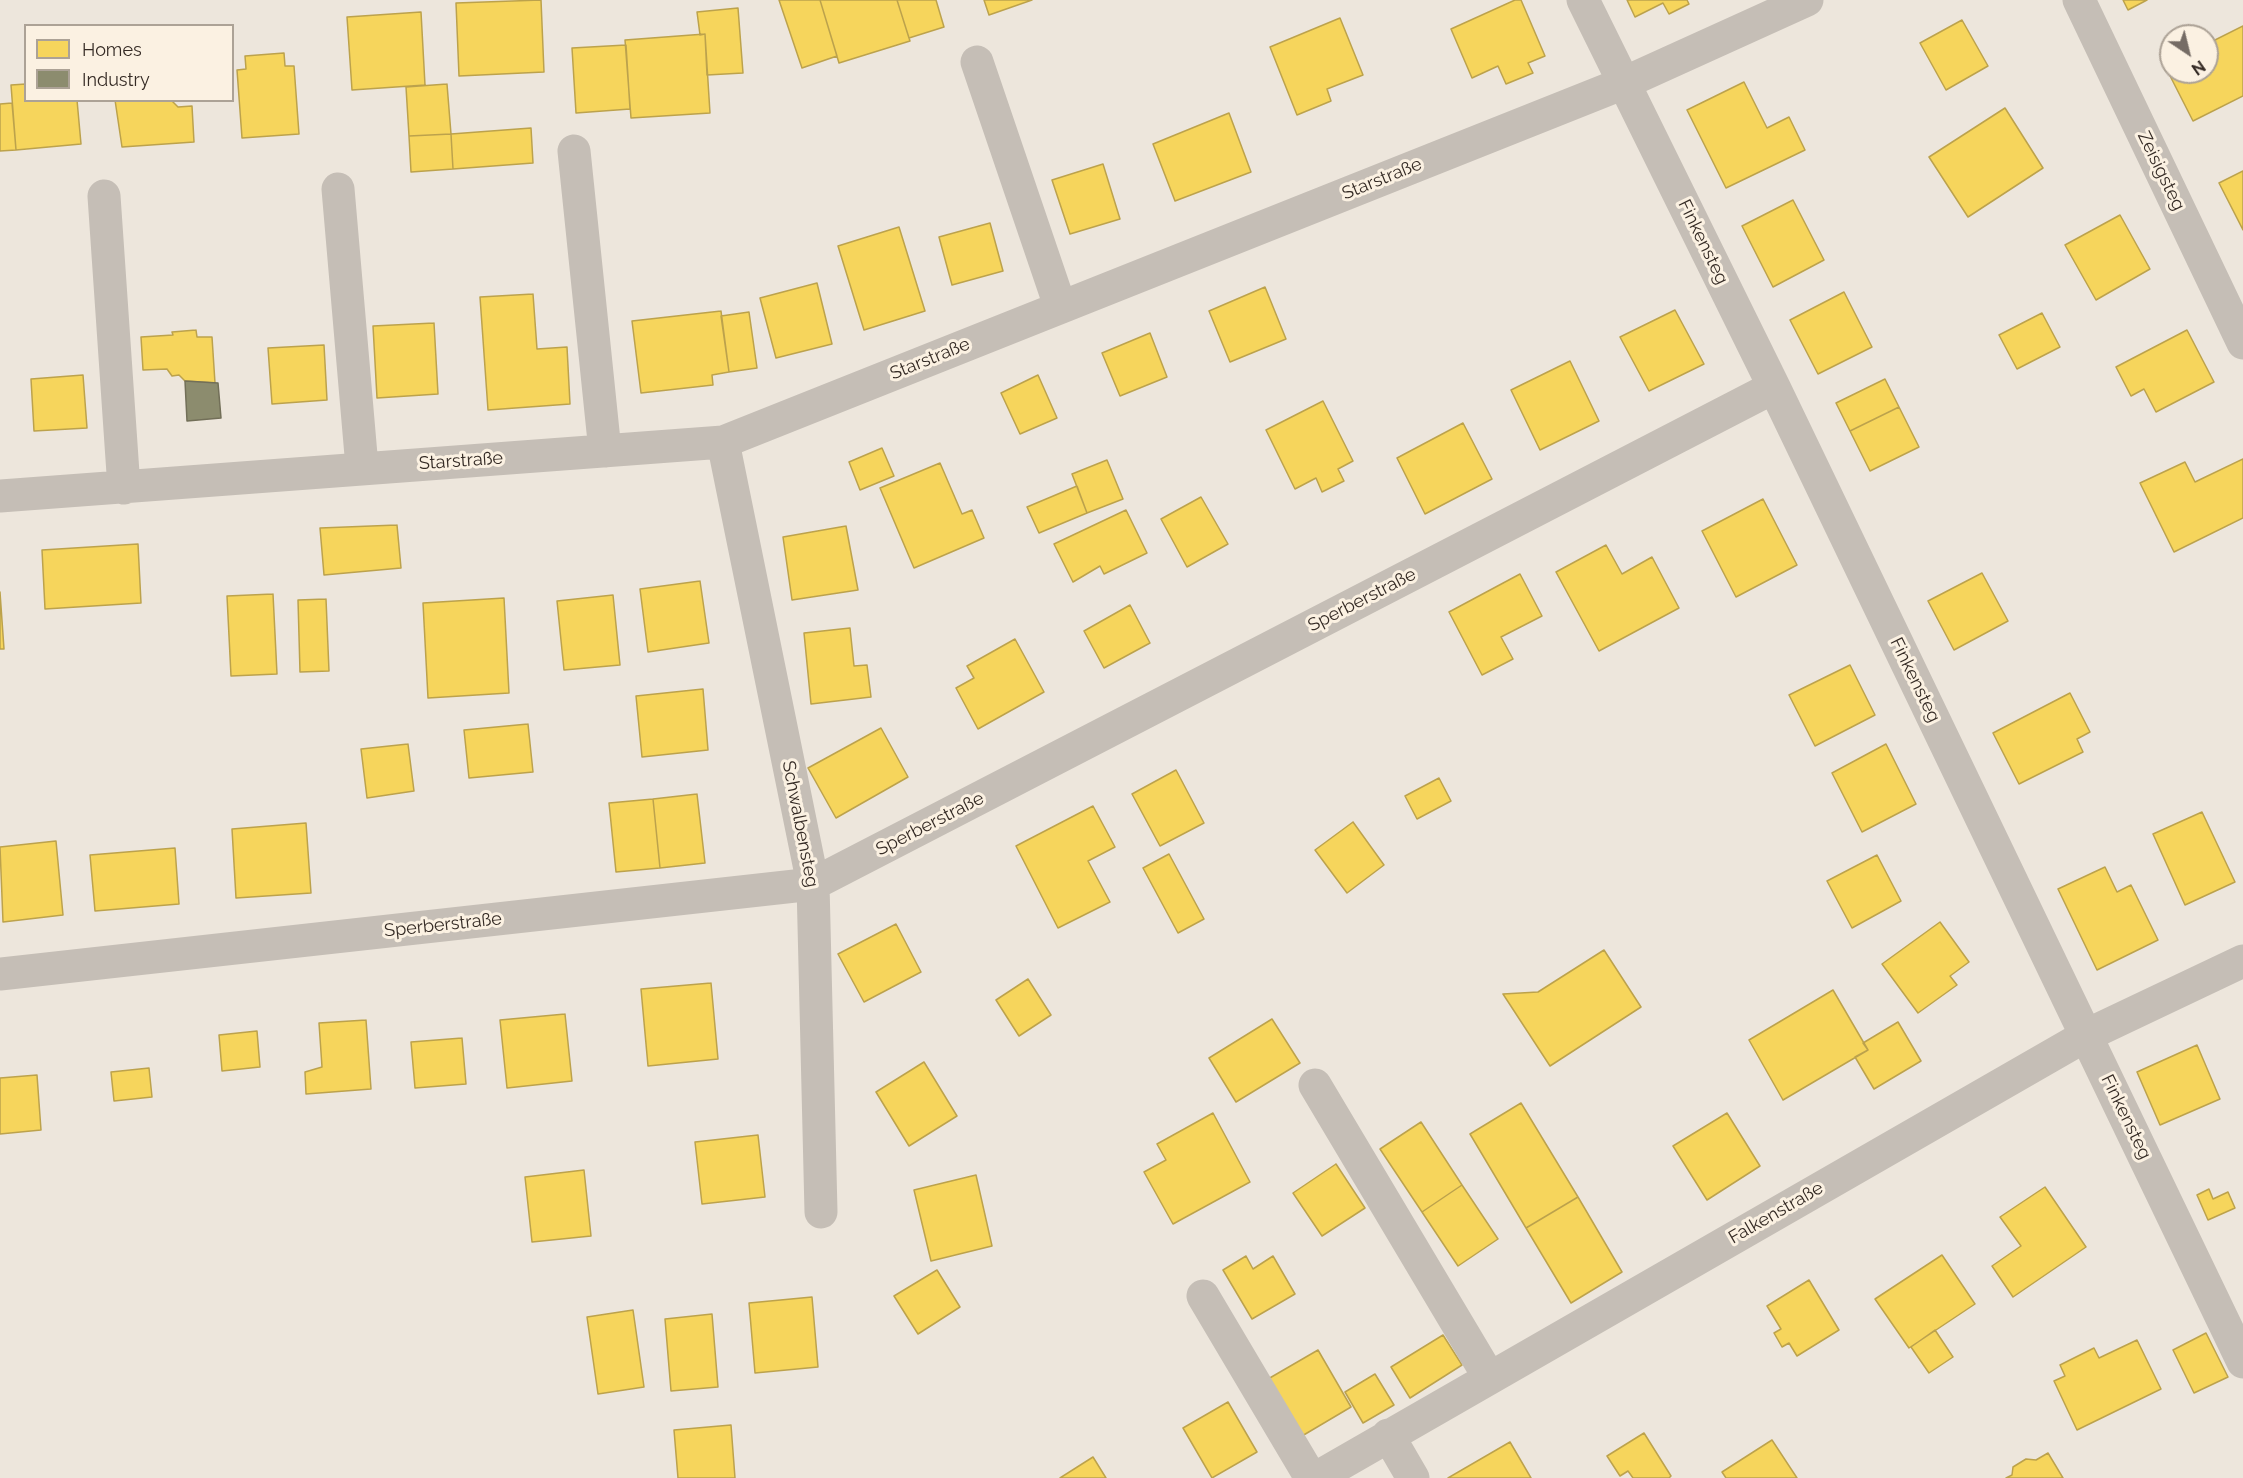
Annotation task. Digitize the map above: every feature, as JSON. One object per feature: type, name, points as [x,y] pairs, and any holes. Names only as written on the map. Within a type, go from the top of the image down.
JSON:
[{"type":"street","name":"Finkensteg","points":[[1583,0],[1774,387],[2243,1362]]},
{"type":"street","name":"Starstraße","points":[[0,496],[124,488],[362,467],[723,442],[1624,83],[1808,0]]},
{"type":"street","name":"Zeisigsteg","points":[[2079,0],[2243,343]]},
{"type":"street","points":[[977,62],[1060,306]]},
{"type":"street","points":[[574,152],[605,451]]},
{"type":"street","points":[[338,189],[362,467]]},
{"type":"street","points":[[104,196],[124,488]]},
{"type":"street","name":"Sperberstraße","points":[[0,974],[813,884],[1774,387]]},
{"type":"street","name":"Schwalbensteg","points":[[723,442],[813,884],[821,1212]]},
{"type":"street","name":"Falkenstraße","points":[[1316,1478],[2087,1035],[2243,962]]},
{"type":"street","points":[[1315,1085],[1489,1377]]},
{"type":"street","points":[[1203,1296],[1311,1478]]},
{"type":"street","points":[[1388,1435],[1413,1478]]},
{"type":"building: Homes","points":[[541,0],[544,72],[459,76],[456,3]]},
{"type":"building: Homes","points":[[779,0],[820,0],[837,56],[802,68]]},
{"type":"building: Homes","points":[[820,0],[897,0],[910,41],[839,63]]},
{"type":"building: Homes","points":[[897,0],[936,0],[944,27],[909,38]]},
{"type":"building: Homes","points":[[984,0],[1032,0],[989,15]]},
{"type":"building: Homes","points":[[1515,0],[1521,0],[1545,56],[1528,63],[1533,73],[1506,84],[1498,66],[1472,78],[1451,29]]},
{"type":"building: Homes","points":[[1627,0],[1687,0],[1689,4],[1669,14],[1663,3],[1635,17]]},
{"type":"building: Homes","points":[[2123,0],[2147,0],[2128,10]]},
{"type":"building: Homes","points":[[738,8],[743,73],[707,75],[705,34],[700,35],[697,12]]},
{"type":"building: Homes","points":[[421,12],[425,85],[352,90],[347,17]]},
{"type":"building: Homes","points":[[1340,18],[1363,75],[1327,89],[1331,101],[1297,115],[1270,47]]},
{"type":"building: Homes","points":[[1962,20],[1988,66],[1946,90],[1920,43]]},
{"type":"building: Homes","points":[[2243,26],[2243,96],[2193,121],[2174,84],[2219,84],[2219,38]]},
{"type":"building: Homes","points":[[705,34],[710,113],[631,118],[625,40]]},
{"type":"building: Homes","points":[[626,45],[630,109],[576,113],[572,48]]},
{"type":"building: Homes","points":[[284,53],[285,66],[294,66],[299,134],[242,138],[237,70],[246,69],[245,56]]},
{"type":"building: Homes","points":[[1744,82],[1767,128],[1789,117],[1805,150],[1726,188],[1687,110]]},
{"type":"building: Homes","points":[[24,84],[24,102],[77,102],[81,144],[16,150],[11,85]]},
{"type":"building: Homes","points":[[447,84],[451,134],[409,136],[406,87]]},
{"type":"building: Homes","points":[[115,102],[173,102],[178,107],[192,106],[194,142],[122,147]]},
{"type":"building: Homes","points":[[12,103],[16,150],[0,151],[0,104]]},
{"type":"building: Homes","points":[[2005,108],[2043,168],[1968,217],[1929,157]]},
{"type":"building: Homes","points":[[1229,113],[1251,172],[1175,201],[1153,144]]},
{"type":"building: Homes","points":[[531,128],[533,163],[453,169],[451,134]]},
{"type":"building: Homes","points":[[451,134],[453,169],[411,172],[409,136]]},
{"type":"building: Homes","points":[[1103,164],[1120,219],[1070,234],[1052,180]]},
{"type":"building: Homes","points":[[2243,171],[2243,230],[2219,183]]},
{"type":"building: Homes","points":[[1793,200],[1824,260],[1773,287],[1742,226]]},
{"type":"building: Homes","points":[[2120,215],[2150,269],[2096,300],[2065,245]]},
{"type":"building: Homes","points":[[990,223],[1003,271],[952,285],[939,237]]},
{"type":"building: Homes","points":[[899,227],[925,311],[864,330],[838,246]]},
{"type":"building: Homes","points":[[817,283],[832,344],[776,358],[760,298]]},
{"type":"building: Homes","points":[[1265,287],[1286,339],[1230,362],[1209,311]]},
{"type":"building: Homes","points":[[1844,292],[1872,347],[1818,374],[1790,320]]},
{"type":"building: Homes","points":[[533,294],[537,349],[567,347],[570,404],[488,410],[480,297]]},
{"type":"building: Homes","points":[[1675,310],[1704,364],[1649,391],[1620,337]]},
{"type":"building: Homes","points":[[721,311],[729,372],[712,375],[713,385],[641,393],[632,321]]},
{"type":"building: Homes","points":[[749,312],[757,368],[729,372],[721,316]]},
{"type":"building: Homes","points":[[2042,313],[2060,347],[2017,369],[1999,335]]},
{"type":"building: Homes","points":[[434,323],[438,394],[377,398],[373,326]]},
{"type":"building: Homes","points":[[196,330],[197,337],[212,337],[215,383],[185,381],[179,375],[172,376],[167,369],[143,370],[141,337],[173,335],[172,332]]},
{"type":"building: Homes","points":[[2187,330],[2214,382],[2156,412],[2144,389],[2131,396],[2116,367]]},
{"type":"building: Homes","points":[[1150,333],[1167,377],[1120,396],[1102,353]]},
{"type":"building: Homes","points":[[324,345],[327,400],[272,404],[268,348]]},
{"type":"building: Homes","points":[[1570,361],[1599,421],[1540,450],[1511,390]]},
{"type":"building: Homes","points":[[83,375],[87,428],[34,431],[31,379]]},
{"type":"building: Homes","points":[[1038,375],[1057,418],[1020,434],[1001,393]]},
{"type":"building: Homes","points":[[1885,379],[1899,407],[1850,431],[1836,403]]},
{"type":"building: Homes","points":[[1323,401],[1353,461],[1338,469],[1344,481],[1322,492],[1316,478],[1295,489],[1266,430]]},
{"type":"building: Homes","points":[[1899,407],[1919,447],[1870,471],[1850,431]]},
{"type":"building: Homes","points":[[1463,423],[1492,479],[1425,514],[1397,458]]},
{"type":"building: Homes","points":[[882,448],[894,476],[860,490],[849,462]]},
{"type":"building: Homes","points":[[2243,459],[2243,518],[2174,552],[2140,483],[2185,462],[2195,482]]},
{"type":"building: Homes","points":[[1107,460],[1123,499],[1087,513],[1072,474]]},
{"type":"building: Homes","points":[[940,463],[962,514],[972,510],[984,538],[914,568],[880,488]]},
{"type":"building: Homes","points":[[1077,486],[1087,513],[1039,533],[1027,507]]},
{"type":"building: Homes","points":[[1201,497],[1228,544],[1187,567],[1161,519]]},
{"type":"building: Homes","points":[[1763,499],[1797,565],[1736,597],[1702,531]]},
{"type":"building: Homes","points":[[1126,510],[1147,553],[1104,574],[1100,566],[1073,582],[1054,544]]},
{"type":"building: Homes","points":[[397,525],[401,568],[324,575],[320,528]]},
{"type":"building: Homes","points":[[846,526],[858,590],[792,600],[783,537]]},
{"type":"building: Homes","points":[[138,544],[141,603],[45,609],[42,550]]},
{"type":"building: Homes","points":[[1606,545],[1622,574],[1652,557],[1679,608],[1599,651],[1556,572]]},
{"type":"building: Homes","points":[[1982,573],[2008,621],[1954,650],[1928,601]]},
{"type":"building: Homes","points":[[1520,574],[1542,616],[1501,637],[1513,659],[1482,675],[1449,612]]},
{"type":"building: Homes","points":[[700,581],[709,643],[648,652],[640,589]]},
{"type":"building: Homes","points":[[0,592],[4,649],[0,649]]},
{"type":"building: Homes","points":[[273,594],[277,674],[231,676],[227,596]]},
{"type":"building: Homes","points":[[613,595],[620,665],[564,670],[557,601]]},
{"type":"building: Homes","points":[[504,598],[509,693],[428,698],[423,603]]},
{"type":"building: Homes","points":[[326,599],[329,671],[300,672],[298,600]]},
{"type":"building: Homes","points":[[1130,605],[1150,643],[1104,668],[1084,631]]},
{"type":"building: Homes","points":[[850,628],[854,666],[867,665],[871,697],[811,704],[804,633]]},
{"type":"building: Homes","points":[[1015,639],[1044,692],[978,729],[956,688],[974,678],[967,666]]},
{"type":"building: Homes","points":[[1850,665],[1875,715],[1815,746],[1789,695]]},
{"type":"building: Homes","points":[[703,689],[708,750],[642,757],[636,696]]},
{"type":"building: Homes","points":[[2070,693],[2090,732],[2077,739],[2083,752],[2019,784],[1993,733]]},
{"type":"building: Homes","points":[[528,724],[533,772],[469,778],[464,730]]},
{"type":"building: Homes","points":[[881,728],[908,777],[836,818],[808,768]]},
{"type":"building: Homes","points":[[408,744],[414,791],[367,798],[361,749]]},
{"type":"building: Homes","points":[[1886,744],[1916,804],[1862,832],[1832,773]]},
{"type":"building: Homes","points":[[1176,770],[1204,823],[1160,846],[1132,794]]},
{"type":"building: Homes","points":[[1439,778],[1451,801],[1417,819],[1405,796]]},
{"type":"building: Homes","points":[[697,794],[705,863],[660,868],[653,799]]},
{"type":"building: Homes","points":[[653,799],[660,868],[616,872],[609,803]]},
{"type":"building: Homes","points":[[1093,806],[1115,847],[1088,861],[1110,902],[1058,928],[1016,846]]},
{"type":"building: Homes","points":[[2202,812],[2235,882],[2185,905],[2153,834]]},
{"type":"building: Homes","points":[[1353,822],[1384,865],[1347,893],[1315,850]]},
{"type":"building: Homes","points":[[306,823],[311,893],[236,898],[232,829]]},
{"type":"building: Homes","points":[[56,841],[63,915],[3,922],[0,847]]},
{"type":"building: Homes","points":[[175,848],[179,904],[95,911],[90,855]]},
{"type":"building: Homes","points":[[1169,854],[1204,919],[1178,933],[1143,868]]},
{"type":"building: Homes","points":[[1877,855],[1901,901],[1852,928],[1827,881]]},
{"type":"building: Homes","points":[[2105,867],[2117,892],[2131,885],[2158,940],[2097,970],[2058,889]]},
{"type":"building: Homes","points":[[1940,922],[1969,962],[1950,976],[1957,985],[1918,1013],[1882,964]]},
{"type":"building: Homes","points":[[896,924],[921,972],[864,1002],[838,954]]},
{"type":"building: Homes","points":[[1604,950],[1641,1007],[1550,1066],[1503,994],[1538,992]]},
{"type":"building: Homes","points":[[1028,979],[1051,1015],[1019,1036],[996,1000]]},
{"type":"building: Homes","points":[[711,983],[718,1059],[648,1066],[641,989]]},
{"type":"building: Homes","points":[[1833,990],[1868,1050],[1783,1100],[1749,1040]]},
{"type":"building: Homes","points":[[565,1014],[572,1081],[507,1088],[500,1020]]},
{"type":"building: Homes","points":[[1272,1019],[1300,1063],[1236,1102],[1209,1058]]},
{"type":"building: Homes","points":[[366,1020],[371,1089],[306,1094],[305,1072],[322,1067],[319,1023]]},
{"type":"building: Homes","points":[[1898,1022],[1921,1061],[1874,1089],[1855,1057],[1868,1050],[1863,1043]]},
{"type":"building: Homes","points":[[257,1031],[260,1067],[222,1071],[219,1035]]},
{"type":"building: Homes","points":[[462,1038],[466,1084],[415,1088],[411,1042]]},
{"type":"building: Homes","points":[[2197,1045],[2220,1099],[2160,1125],[2137,1072]]},
{"type":"building: Homes","points":[[924,1062],[957,1116],[909,1146],[876,1092]]},
{"type":"building: Homes","points":[[149,1068],[152,1097],[114,1101],[111,1072]]},
{"type":"building: Homes","points":[[37,1075],[41,1130],[0,1134],[0,1078]]},
{"type":"building: Homes","points":[[1521,1103],[1578,1197],[1526,1228],[1470,1134]]},
{"type":"building: Homes","points":[[1213,1113],[1250,1182],[1173,1224],[1144,1172],[1166,1160],[1157,1144]]},
{"type":"building: Homes","points":[[1727,1113],[1760,1166],[1707,1200],[1673,1146]]},
{"type":"building: Homes","points":[[1421,1122],[1462,1185],[1422,1212],[1380,1149]]},
{"type":"building: Homes","points":[[758,1135],[765,1197],[702,1204],[695,1142]]},
{"type":"building: Homes","points":[[1336,1164],[1365,1208],[1322,1236],[1293,1193]]},
{"type":"building: Homes","points":[[584,1170],[591,1236],[532,1242],[525,1177]]},
{"type":"building: Homes","points":[[976,1175],[992,1246],[931,1261],[914,1190]]},
{"type":"building: Homes","points":[[1462,1185],[1498,1239],[1458,1266],[1422,1212]]},
{"type":"building: Homes","points":[[2045,1187],[2086,1247],[2013,1297],[1992,1266],[2021,1246],[2000,1217]]},
{"type":"building: Homes","points":[[2209,1189],[2213,1199],[2228,1192],[2235,1208],[2208,1220],[2197,1195]]},
{"type":"building: Homes","points":[[1578,1197],[1622,1272],[1571,1303],[1526,1228]]},
{"type":"building: Homes","points":[[1942,1255],[1975,1304],[1909,1348],[1875,1299]]},
{"type":"building: Homes","points":[[1246,1256],[1253,1269],[1273,1256],[1295,1294],[1252,1319],[1223,1270]]},
{"type":"building: Homes","points":[[937,1270],[960,1307],[918,1334],[894,1296]]},
{"type":"building: Homes","points":[[1809,1280],[1839,1330],[1797,1356],[1789,1343],[1782,1347],[1774,1333],[1781,1329],[1767,1306]]},
{"type":"building: Homes","points":[[812,1297],[818,1367],[755,1373],[749,1303]]},
{"type":"building: Homes","points":[[633,1310],[644,1387],[598,1394],[587,1317]]},
{"type":"building: Homes","points":[[712,1314],[718,1387],[671,1391],[665,1319]]},
{"type":"building: Homes","points":[[1935,1330],[1953,1357],[1929,1373],[1911,1347]]},
{"type":"building: Homes","points":[[2206,1333],[2228,1377],[2194,1393],[2173,1350]]},
{"type":"building: Homes","points":[[1443,1335],[1462,1365],[1410,1398],[1391,1367]]},
{"type":"building: Homes","points":[[2137,1340],[2161,1389],[2077,1430],[2054,1381],[2065,1376],[2060,1365],[2094,1348],[2099,1358]]},
{"type":"building: Homes","points":[[1318,1350],[1351,1407],[1302,1436],[1268,1379]]},
{"type":"building: Homes","points":[[1375,1374],[1394,1405],[1363,1423],[1345,1392]]},
{"type":"building: Homes","points":[[1228,1402],[1257,1452],[1212,1478],[1183,1428]]},
{"type":"building: Homes","points":[[731,1425],[735,1478],[678,1478],[674,1430]]},
{"type":"building: Homes","points":[[1644,1433],[1671,1476],[1669,1478],[1633,1478],[1628,1471],[1620,1476],[1607,1456]]},
{"type":"building: Homes","points":[[1772,1440],[1797,1478],[1726,1478],[1722,1472]]},
{"type":"building: Homes","points":[[1510,1442],[1531,1478],[1448,1478]]},
{"type":"building: Homes","points":[[2048,1453],[2063,1478],[2006,1478],[2012,1475],[2013,1467],[2026,1459],[2036,1460]]},
{"type":"building: Homes","points":[[1093,1457],[1106,1478],[1060,1478]]},
{"type":"building: Industry","points":[[185,381],[218,383],[221,418],[187,421]]}]
